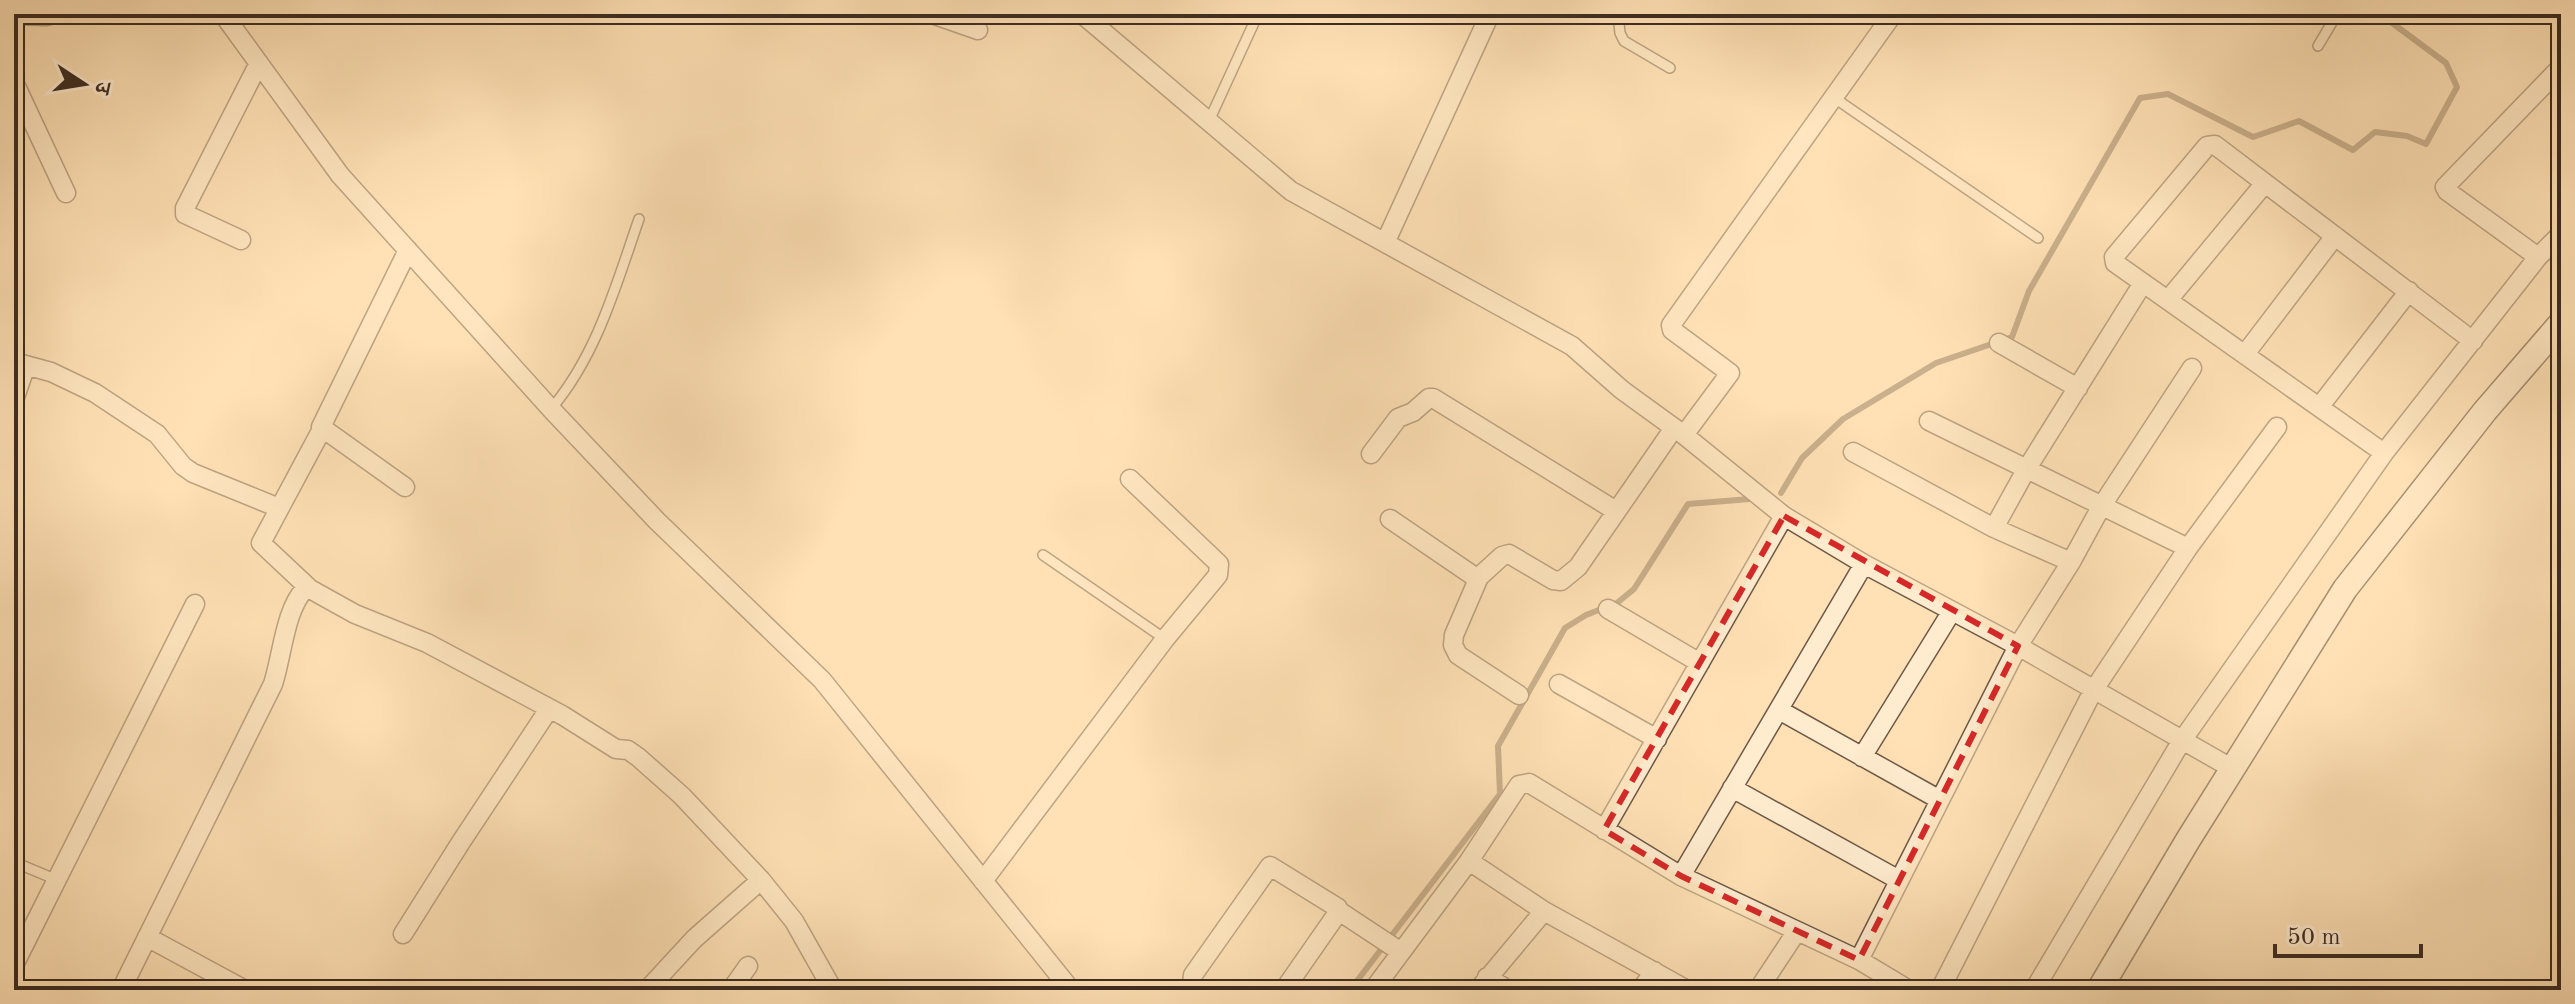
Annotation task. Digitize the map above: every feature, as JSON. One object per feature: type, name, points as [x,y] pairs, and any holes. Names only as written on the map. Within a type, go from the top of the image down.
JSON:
[{"type":"main road","points":[[2099,990],[2345,589],[2485,411],[2561,323]]},
{"type":"street","points":[[14,15],[55,14]]},
{"type":"street","points":[[223,14],[340,175],[551,409],[657,521],[822,680],[1071,990]]},
{"type":"street","points":[[932,14],[978,30]]},
{"type":"street","points":[[1082,14],[1291,191],[1572,346],[1622,390],[1679,431],[1784,516],[1864,564],[2018,646],[2233,769]]},
{"type":"street","points":[[1385,243],[1490,14]]},
{"type":"street","points":[[1519,695],[1458,655],[1453,645],[1454,635],[1479,577],[1502,556],[1509,554],[1553,580],[1561,581],[1578,567],[1616,511],[1730,373],[1672,330],[1671,325],[1893,14]]},
{"type":"street","points":[[241,240],[185,214],[185,208],[259,63]]},
{"type":"street","points":[[2538,257],[2445,187],[2561,67]]},
{"type":"street","points":[[14,82],[66,193]]},
{"type":"street","points":[[2384,453],[2115,263],[2114,257],[2207,146],[2215,145],[2473,341]]},
{"type":"street","points":[[2168,300],[2265,183]]},
{"type":"street","points":[[2034,990],[2181,742],[2384,453],[2538,257],[2561,234]]},
{"type":"street","points":[[2245,354],[2335,236]]},
{"type":"street","points":[[408,250],[321,423],[322,429],[261,543],[310,589],[355,614],[427,643],[616,749],[628,750],[638,757],[682,796],[761,880],[794,921],[833,990]]},
{"type":"street","points":[[1994,528],[2026,470],[2143,283]]},
{"type":"street","points":[[2320,406],[2409,291]]},
{"type":"street","points":[[1999,343],[2078,388]]},
{"type":"street","points":[[14,400],[20,364],[51,372],[95,393],[157,434],[183,466],[193,473],[279,508]]},
{"type":"street","points":[[1859,960],[2018,646],[2071,562],[2101,507],[2192,368]]},
{"type":"street","points":[[1371,454],[1398,418],[1433,398],[1616,511]]},
{"type":"street","points":[[1929,421],[2188,548]]},
{"type":"street","points":[[1940,990],[2093,691],[2188,548],[2277,427]]},
{"type":"street","points":[[322,429],[405,487]]},
{"type":"street","points":[[1853,452],[1994,528],[2071,562]]},
{"type":"street","points":[[983,881],[1165,639],[1218,575],[1219,564],[1130,479]]},
{"type":"street","points":[[1604,830],[1784,516]]},
{"type":"street","points":[[1390,519],[1479,577]]},
{"type":"street","points":[[1681,876],[1864,564]]},
{"type":"street","points":[[121,990],[273,684],[286,630],[299,598],[305,589],[310,589]]},
{"type":"street","points":[[14,965],[195,604]]},
{"type":"street","points":[[1608,609],[1700,663]]},
{"type":"street","points":[[1862,757],[1952,611]]},
{"type":"street","points":[[1559,684],[1657,739]]},
{"type":"street","points":[[403,934],[549,709]]},
{"type":"street","points":[[1779,710],[1940,800]]},
{"type":"street","points":[[1373,990],[1391,946],[1469,861],[1519,785],[1524,783],[1529,783],[1681,876],[1859,960],[1909,990]]},
{"type":"street","points":[[1732,788],[1899,880]]},
{"type":"street","points":[[1469,861],[1544,911],[1687,990]]},
{"type":"street","points":[[1202,990],[1192,983],[1193,975],[1270,866],[1338,908],[1391,946]]},
{"type":"street","points":[[647,990],[694,939],[761,880]]},
{"type":"street","points":[[1284,990],[1339,911]]},
{"type":"street","points":[[1508,990],[1483,984],[1544,911]]},
{"type":"street","points":[[1758,990],[1797,931]]},
{"type":"street","points":[[147,937],[245,990]]},
{"type":"street","points":[[731,990],[748,966]]},
{"type":"street","points":[[1641,990],[1654,971]]},
{"type":"lane","points":[[1208,123],[1258,14]]},
{"type":"lane","points":[[1618,14],[1624,41],[1670,68]]},
{"type":"lane","points":[[2318,46],[2337,14]]},
{"type":"lane","points":[[1833,97],[2038,238]]},
{"type":"lane","points":[[551,409],[571,386],[585,360],[607,310],[639,219]]},
{"type":"lane","points":[[1043,555],[1165,639]]},
{"type":"lane","points":[[14,862],[57,880]]},
{"type":"highlighted area","points":[[1784,516],[2018,646],[1859,960],[1681,876],[1604,830]]},
{"type":"waterway","points":[[1781,493],[1802,458],[1843,419],[1936,363],[2012,337],[2029,291],[2140,98],[2168,94],[2253,137],[2299,121],[2353,150],[2375,132],[2407,136],[2426,144],[2457,87],[2446,63],[2380,14]]},
{"type":"waterway","points":[[1350,990],[1500,794],[1498,746],[1565,628],[1586,615],[1617,603],[1634,589],[1688,504],[1750,499]]}]
